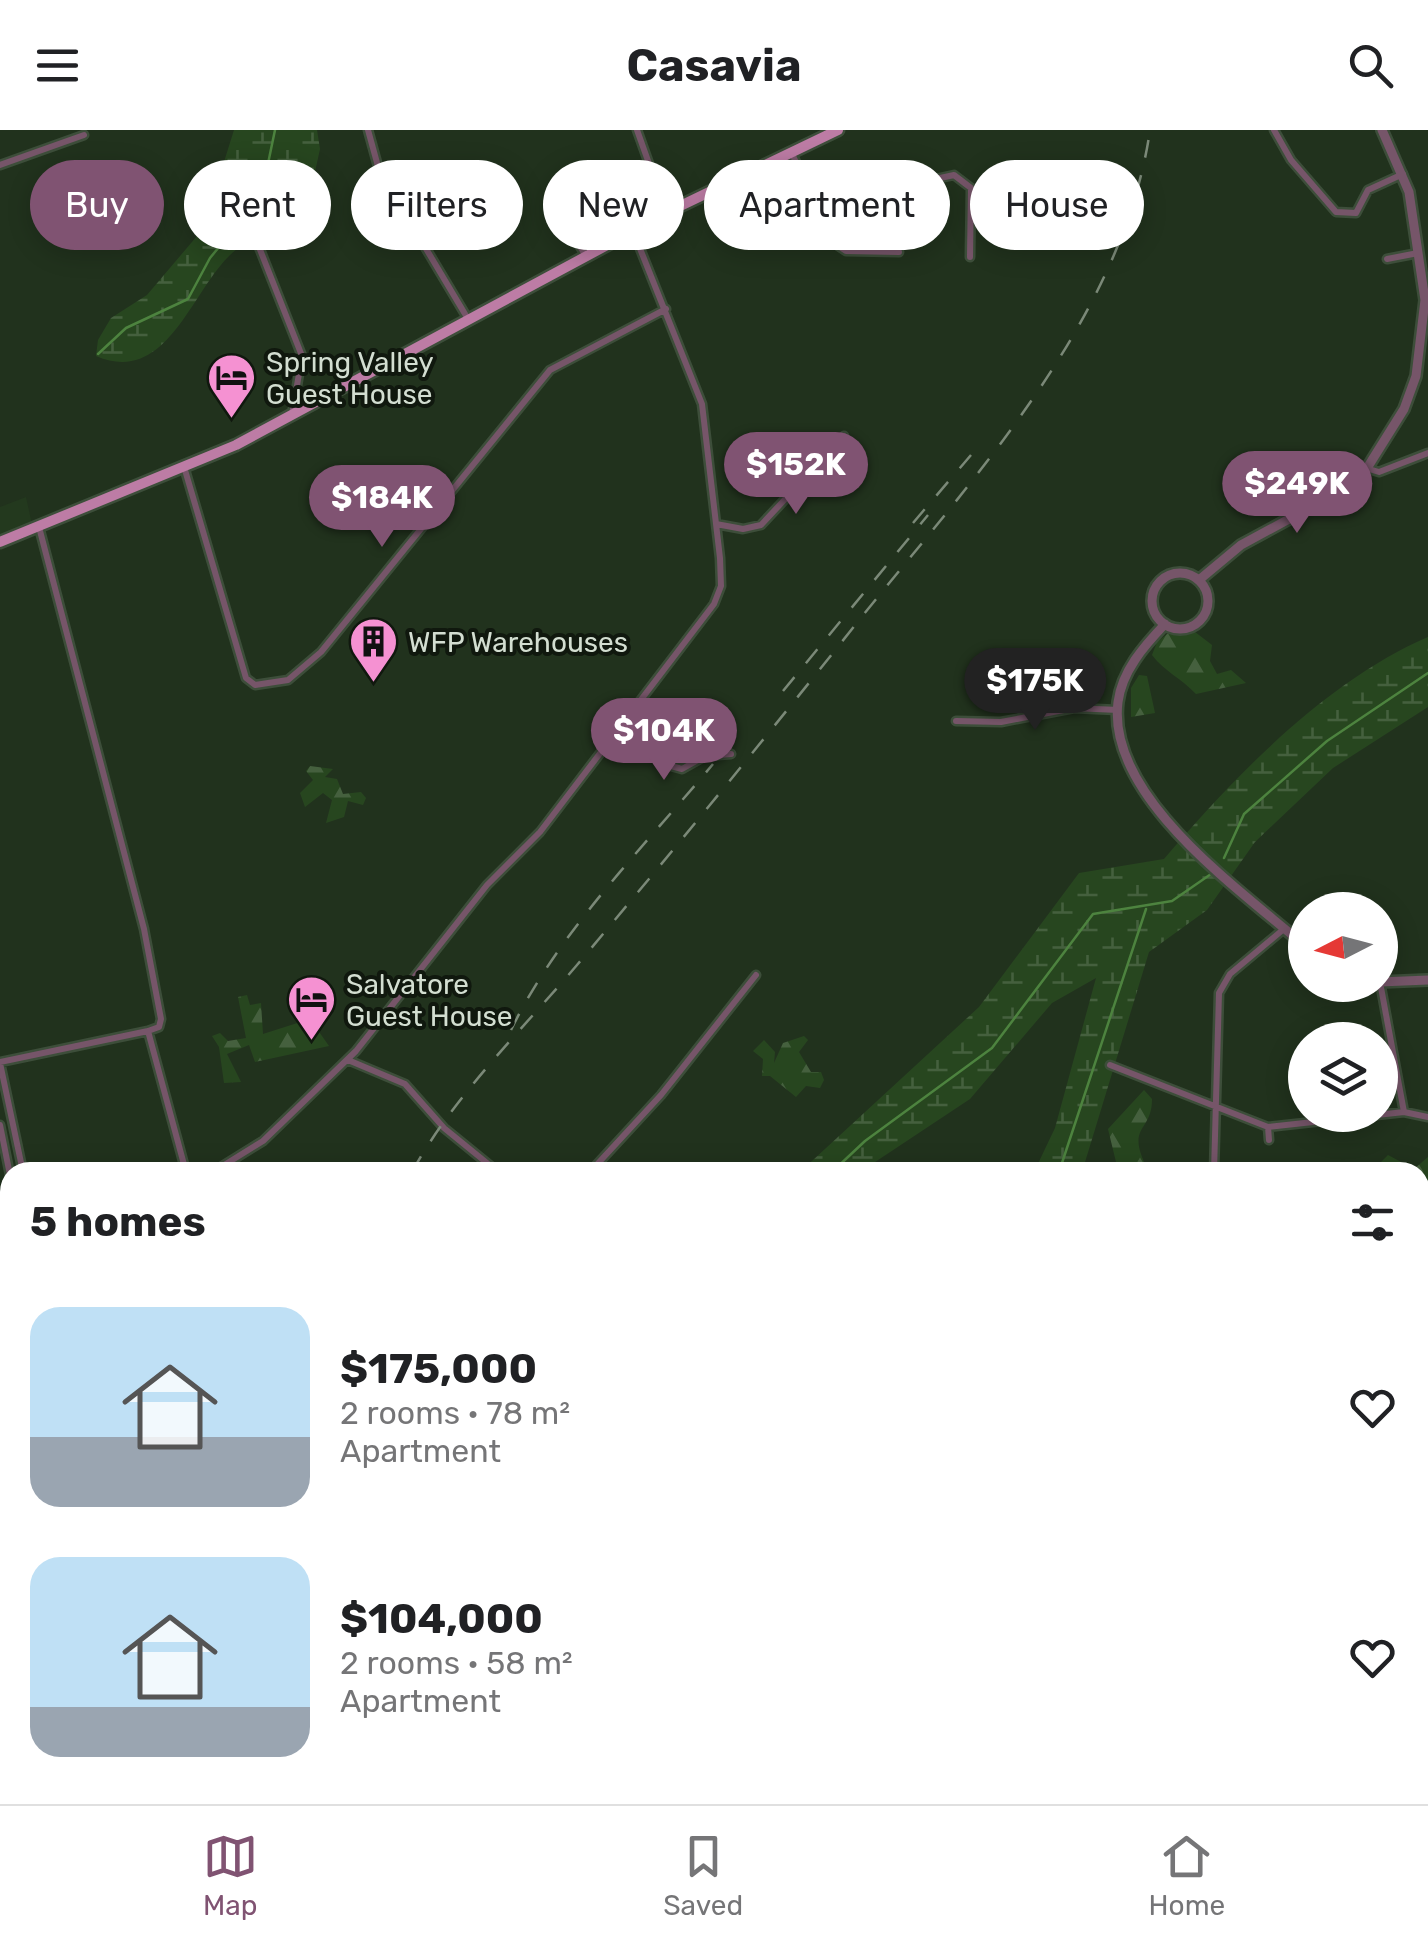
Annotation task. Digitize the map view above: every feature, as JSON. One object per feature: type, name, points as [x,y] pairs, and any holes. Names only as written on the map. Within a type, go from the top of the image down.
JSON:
[{"type":"main road","points":[[684,204],[838,130]]},
{"type":"main road","points":[[0,542],[185,470],[598,250]]},
{"type":"street","points":[[368,130],[379,170],[468,319]]},
{"type":"street","points":[[638,130],[648,160]]},
{"type":"street","points":[[1274,130],[1291,160],[1336,212],[1356,212],[1368,190],[1404,174]]},
{"type":"street","points":[[1198,580],[1241,545],[1359,481],[1404,409],[1416,376],[1427,302],[1425,268],[1404,174],[1382,130]]},
{"type":"street","points":[[0,166],[84,135]]},
{"type":"street","points":[[791,152],[795,160]]},
{"type":"street","points":[[950,176],[972,188],[970,256]]},
{"type":"street","points":[[260,250],[302,356],[292,416]]},
{"type":"street","points":[[582,250],[586,256]]},
{"type":"street","points":[[229,1162],[264,1141],[348,1060],[487,885],[540,832],[681,653],[714,604],[721,586],[700,394],[642,250]]},
{"type":"street","points":[[845,250],[898,252]]},
{"type":"street","points":[[1387,260],[1419,253]]},
{"type":"street","points":[[185,470],[246,678],[254,685],[288,680],[308,665],[366,600],[550,370],[666,309]]},
{"type":"street","points":[[716,524],[743,529],[761,524],[844,436]]},
{"type":"street","points":[[1369,469],[1379,472],[1428,453]]},
{"type":"street","points":[[20,1162],[0,1062],[148,1031],[161,1024],[160,1005],[39,527]]},
{"type":"street","points":[[1175,572],[1198,580],[1208,596],[1206,611],[1198,623],[1185,629],[1165,624],[1152,606],[1154,591],[1162,579],[1175,572]]},
{"type":"street","points":[[1165,624],[1125,676],[1118,710],[1126,756],[1168,823],[1288,931]]},
{"type":"street","points":[[956,721],[1004,721],[1074,708],[1118,710]]},
{"type":"street","points":[[619,727],[671,766],[682,769],[705,756],[731,754]]},
{"type":"street","points":[[1215,1162],[1219,993],[1230,974],[1285,928]]},
{"type":"street","points":[[599,1162],[661,1095],[756,975]]},
{"type":"street","points":[[1398,981],[1428,980]]},
{"type":"street","points":[[1384,1002],[1404,1112]]},
{"type":"street","points":[[148,1031],[183,1162]]},
{"type":"street","points":[[348,1060],[405,1084],[444,1128],[486,1162]]},
{"type":"street","points":[[1110,1065],[1268,1127],[1404,1112],[1428,1116]]},
{"type":"street","points":[[0,1125],[7,1162]]},
{"type":"street","points":[[1268,1127],[1268,1140]]},
{"type":"shaded area","points":[[26,497],[34,533],[0,546],[0,507]]},
{"type":"green space","points":[[234,130],[317,130],[318,160],[225,160]]},
{"type":"green space","points":[[185,250],[236,250],[221,264],[162,345],[143,357],[121,362],[96,356],[98,340],[111,318],[147,295]]},
{"type":"green space","points":[[1182,622],[1212,645],[1210,661],[1217,674],[1231,670],[1246,683],[1196,694],[1162,666],[1152,655],[1157,642]]},
{"type":"green space","points":[[1428,637],[1428,707],[1333,768],[1255,842],[1207,910],[1149,952],[1085,1162],[1039,1162],[1055,1128],[1096,978],[1052,1003],[970,1099],[875,1162],[811,1162],[979,1007],[1079,873],[1164,859],[1284,733],[1390,656]]},
{"type":"green space","points":[[1139,675],[1147,676],[1155,713],[1131,717],[1131,688]]},
{"type":"green space","points":[[310,766],[333,769],[325,777],[337,779],[343,794],[361,792],[366,798],[363,805],[348,801],[344,817],[326,823],[332,800],[323,793],[305,807],[300,793],[313,780],[306,771]]},
{"type":"green space","points":[[247,995],[250,1005],[261,1003],[263,1034],[310,1019],[329,1046],[255,1062],[249,1045],[227,1054],[241,1082],[224,1083],[219,1047],[212,1036],[220,1033],[228,1041],[246,1038],[238,997]]},
{"type":"green space","points":[[804,1036],[808,1040],[799,1052],[811,1072],[821,1072],[824,1080],[820,1088],[806,1086],[796,1097],[770,1076],[762,1076],[763,1059],[753,1051],[764,1040],[775,1052],[774,1063],[783,1043]]},
{"type":"green space","points":[[1144,1090],[1152,1099],[1138,1142],[1144,1162],[1116,1162],[1108,1129]]},
{"type":"green space","points":[[1388,1155],[1401,1162],[1381,1162]]},
{"type":"waterway","points":[[269,160],[275,130]]},
{"type":"waterway","points":[[98,354],[126,328],[188,299],[217,250]]},
{"type":"waterway","points":[[1224,858],[1244,814],[1327,741],[1428,673]]},
{"type":"waterway","points":[[843,1162],[865,1141],[992,1048],[1093,914],[1172,901],[1211,874]]},
{"type":"waterway","points":[[1062,1162],[1146,909]]},
{"type":"railway","points":[[418,1162],[467,1091],[720,793],[950,509],[1038,391],[1077,329],[1109,265],[1135,199],[1150,130]]},
{"type":"railway","points":[[913,523],[971,455]]},
{"type":"railway","points":[[783,691],[928,515]]},
{"type":"railway","points":[[511,1030],[578,924],[713,764]]},
{"type":"place","name":"Spring Valley Guest House","points":[[231,420]]},
{"type":"place","name":"WFP Warehouses","points":[[373,684]]},
{"type":"place","name":"Salvatore Guest House","points":[[311,1042]]}]
